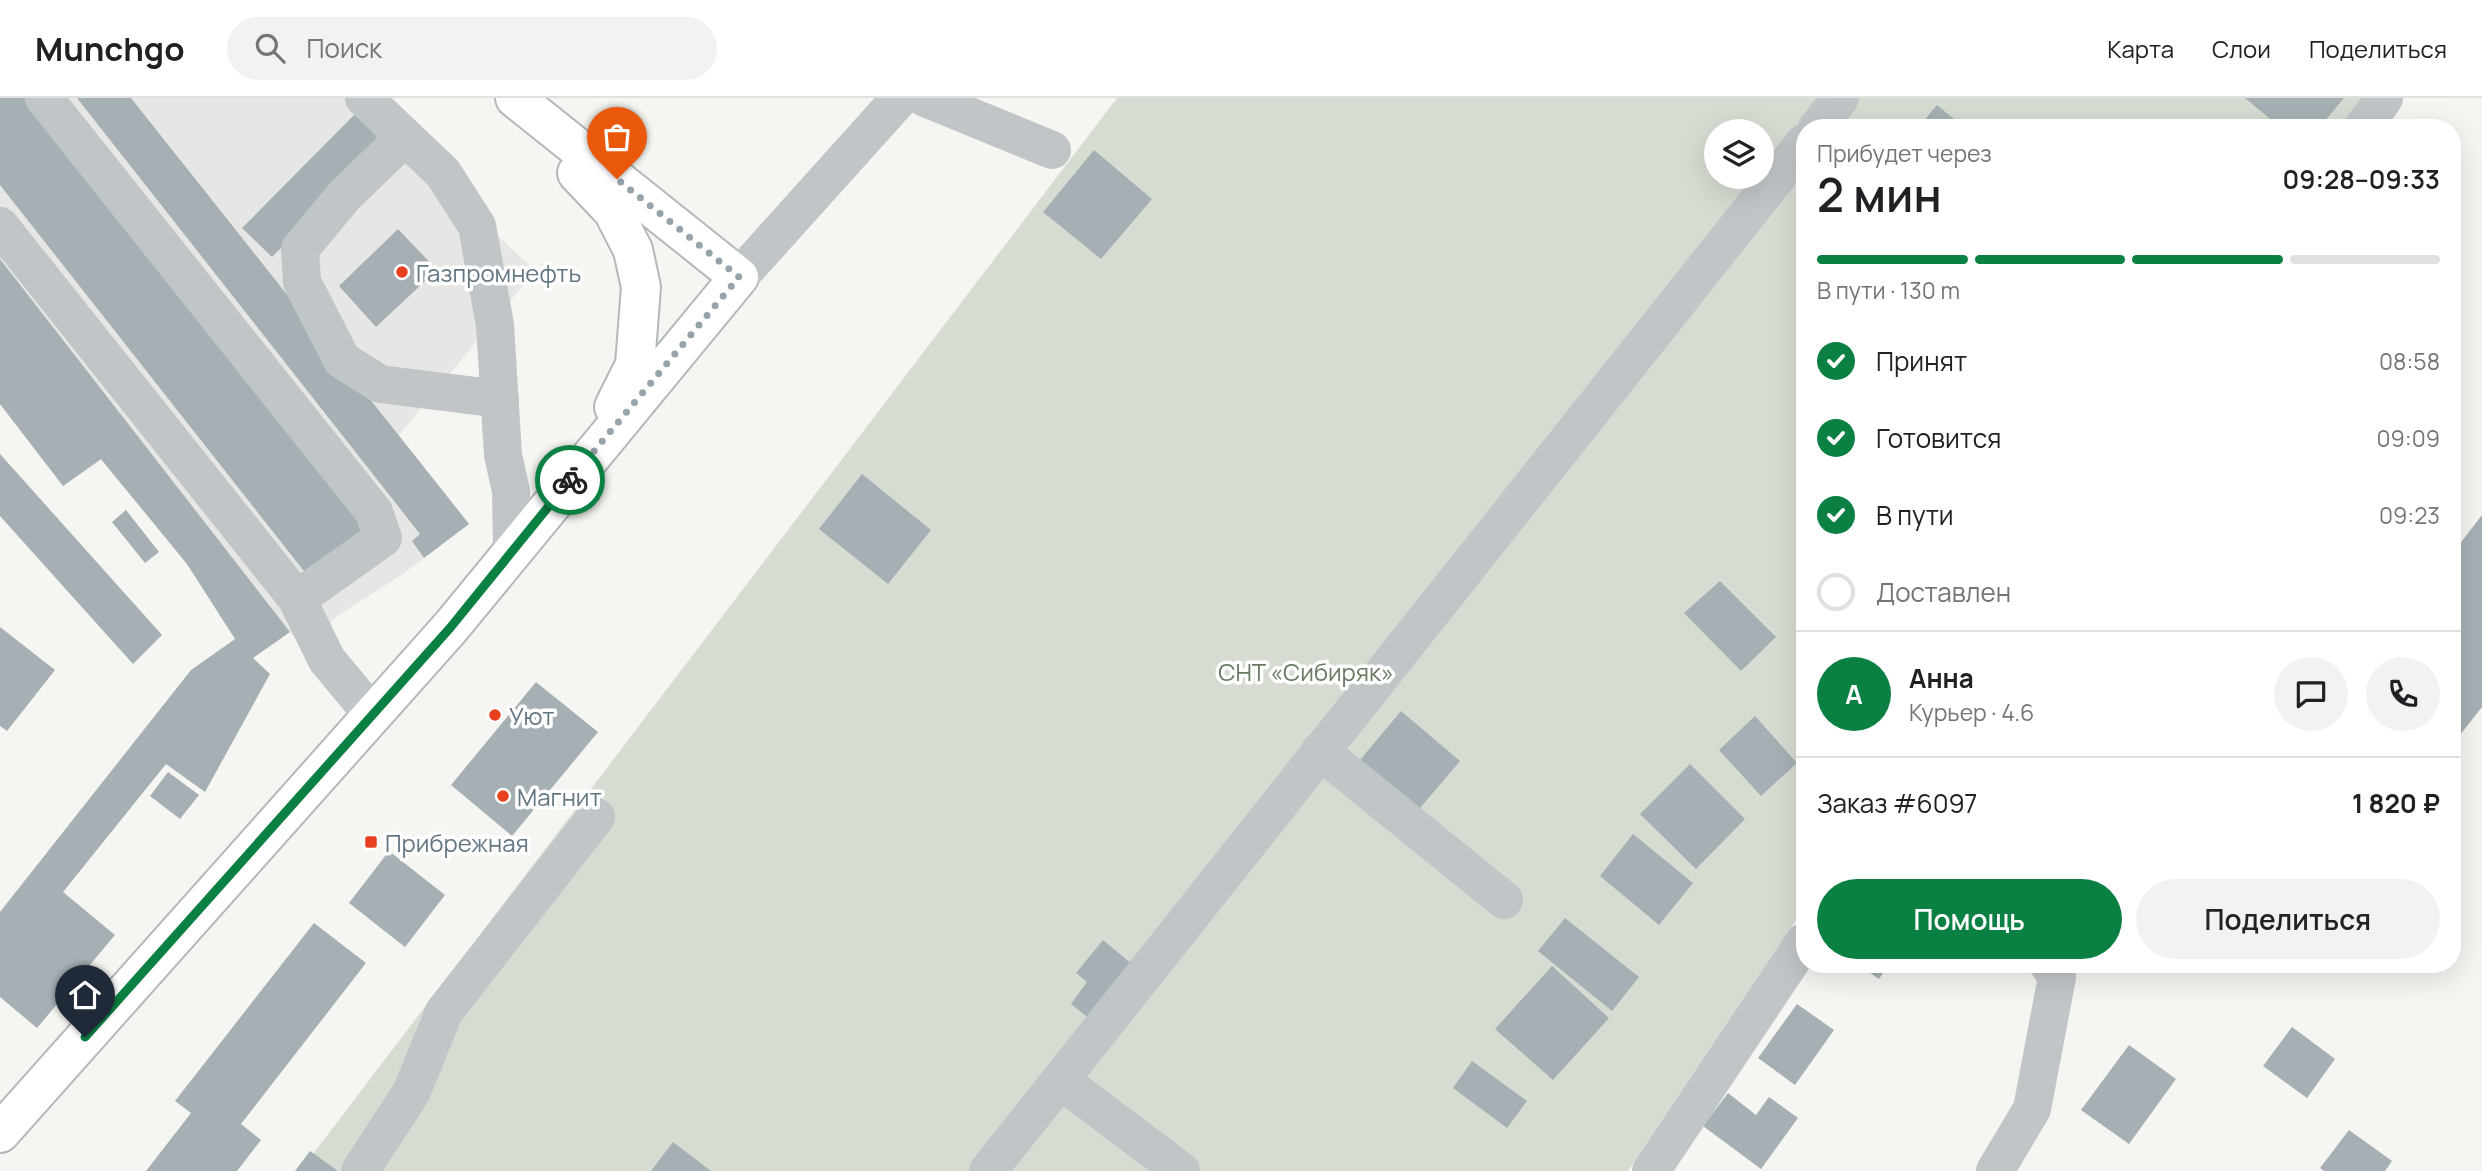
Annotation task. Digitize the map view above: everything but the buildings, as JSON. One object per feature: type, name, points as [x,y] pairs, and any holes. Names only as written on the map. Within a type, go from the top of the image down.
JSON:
[{"type":"main road","points":[[497,98],[613,211],[633,250],[641,287],[635,365],[588,460]]},
{"type":"main road","points":[[0,1133],[450,628],[739,277],[515,98]]},
{"type":"street","points":[[44,98],[374,512],[383,538],[297,599]]},
{"type":"street","points":[[364,98],[443,173],[477,226],[495,325],[503,455],[511,491],[512,552]]},
{"type":"street","points":[[739,277],[901,98]]},
{"type":"street","points":[[925,98],[1052,150]]},
{"type":"street","points":[[1823,119],[1840,98]]},
{"type":"street","points":[[2369,119],[2384,98]]},
{"type":"street","points":[[405,137],[344,196],[300,249],[302,282],[341,360],[380,384],[500,399]]},
{"type":"street","points":[[988,1171],[1796,153]]},
{"type":"street","points":[[0,226],[297,599],[327,660],[372,714]]},
{"type":"street","points":[[1320,751],[1504,900]]},
{"type":"street","points":[[360,1171],[411,1093],[444,1012],[596,817]]},
{"type":"street","points":[[1651,1171],[1796,954]]},
{"type":"street","points":[[1995,1171],[2032,1109],[2057,976],[2055,973]]},
{"type":"street","points":[[1060,1080],[1181,1171]]},
{"type":"shaded area","points":[[0,98],[352,98],[535,271],[399,435],[469,524],[403,574],[336,617],[303,647],[290,632],[253,658],[235,638],[187,564],[101,460],[63,486],[0,404]]},
{"type":"green space","name":"СНТ «Сибиряк»","points":[[1117,98],[2369,98],[2354,119],[1796,119],[1796,920],[1628,1171],[300,1171]]},
{"type":"way so far","points":[[570,480],[739,277],[617,179]]},
{"type":"place","name":"Газпромнефть","points":[[402,272]]},
{"type":"place","name":"Уют","points":[[495,715]]},
{"type":"place","name":"Магнит","points":[[503,796]]},
{"type":"place","name":"Прибрежная","points":[[371,842]]},
{"type":"route","points":[[85,1037],[450,628],[570,480]]}]
